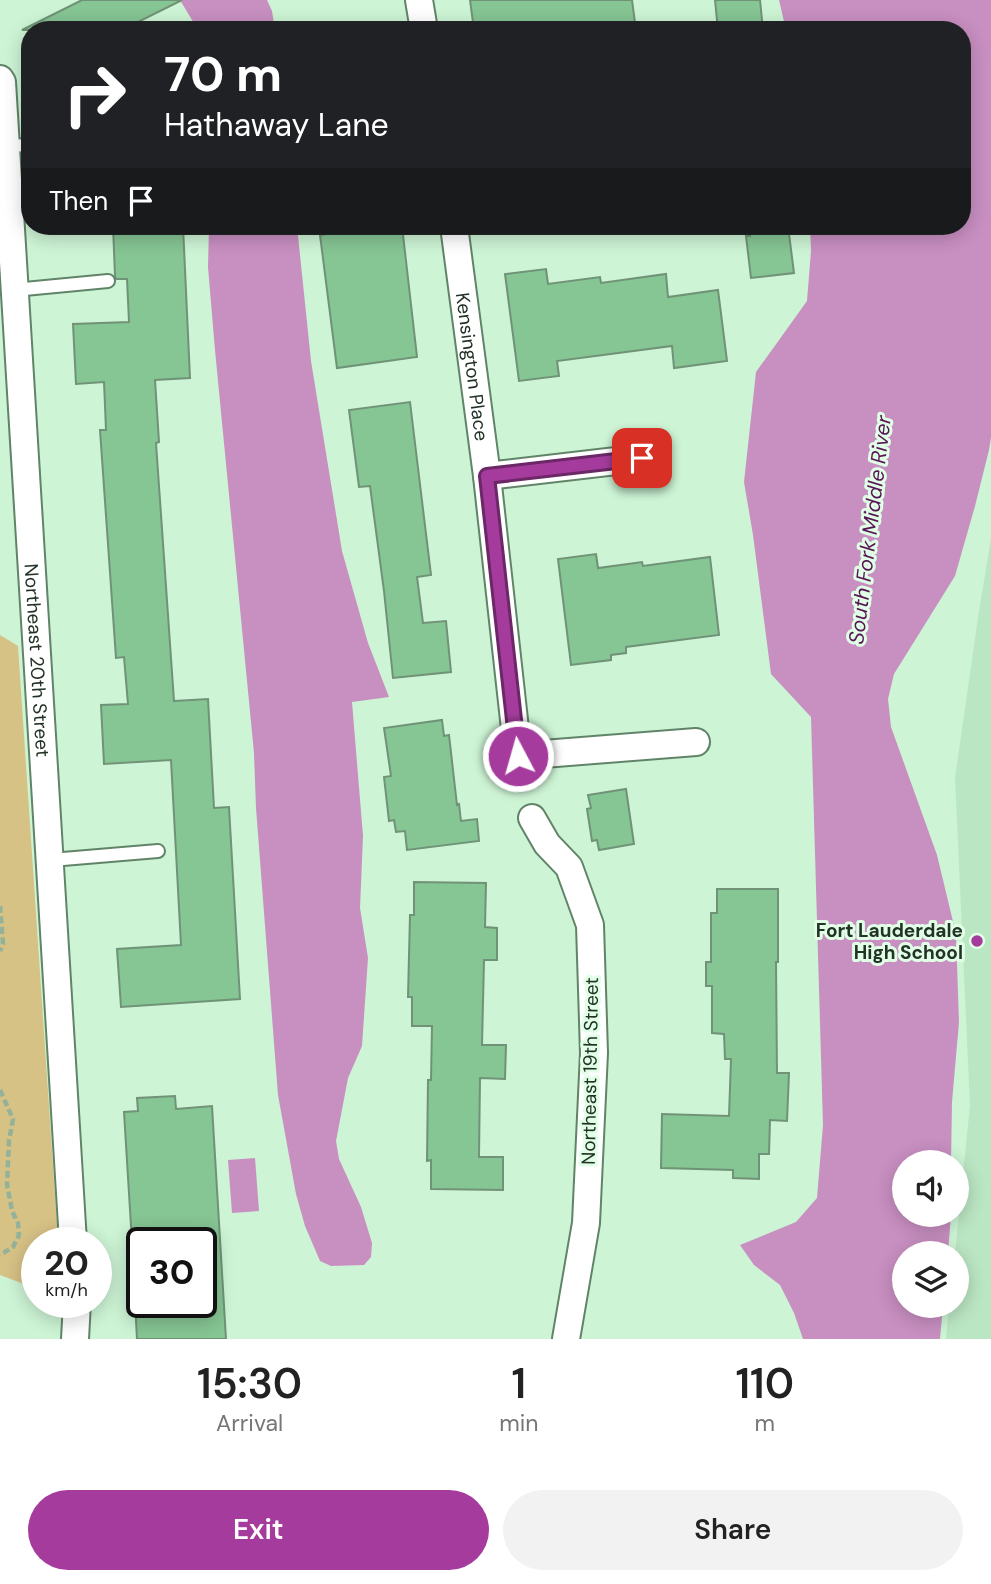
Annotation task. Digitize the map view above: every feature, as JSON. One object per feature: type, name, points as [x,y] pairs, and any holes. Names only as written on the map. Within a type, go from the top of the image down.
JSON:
[{"type":"street","points":[[419,0],[422,21]]},
{"type":"street","name":"Northeast 20th Street","points":[[0,79],[18,146],[14,290],[72,1227]]},
{"type":"street","name":"Kensington Place","points":[[455,235],[487,476],[518,756],[696,742]]},
{"type":"street","points":[[0,434],[24,448]]},
{"type":"street","points":[[487,476],[642,458]]},
{"type":"street","name":"Northeast 19th Street","points":[[532,818],[547,844],[569,867],[590,925],[594,1053],[586,1223],[566,1339]]},
{"type":"street","points":[[75,1339],[76,1318]]},
{"type":"lane","points":[[14,290],[108,281]]},
{"type":"lane","points":[[51,860],[158,851]]},
{"type":"path","points":[[0,906],[3,944],[0,951]]},
{"type":"path","points":[[0,1090],[13,1119],[6,1184],[19,1235],[13,1247],[0,1255]]},
{"type":"shaded area","name":"Fort Lauderdale High School","points":[[991,539],[991,1339],[946,1339],[948,1318],[969,1318],[969,1241],[956,1241],[958,1227],[969,1227],[969,1150],[965,1150],[970,1105],[955,778]]},
{"type":"shaded area","points":[[0,635],[18,646],[57,1227],[21,1227],[21,1283],[0,1275]]},
{"type":"water","points":[[180,0],[267,0],[274,21],[193,21]]},
{"type":"water","name":"South Fork Middle River","points":[[779,0],[991,0],[991,437],[955,576],[894,674],[888,699],[891,727],[937,855],[956,934],[959,1022],[952,1102],[951,1150],[892,1150],[892,1227],[950,1227],[949,1241],[892,1241],[892,1318],[942,1318],[940,1339],[803,1339],[780,1285],[754,1265],[740,1245],[796,1222],[817,1198],[823,1125],[811,717],[771,674],[744,482],[756,372],[807,301],[810,235],[971,235],[971,21],[784,21]]},
{"type":"water","points":[[209,235],[298,235],[311,361],[342,551],[368,643],[389,697],[352,702],[363,836],[360,908],[368,958],[362,1046],[348,1078],[336,1141],[339,1159],[361,1207],[372,1243],[371,1257],[364,1265],[331,1266],[320,1261],[305,1226],[296,1194],[278,1095],[254,753],[208,267]]},
{"type":"water","points":[[255,1158],[259,1211],[232,1213],[228,1160]]},
{"type":"building","points":[[82,0],[182,0],[140,21],[40,21]]},
{"type":"building","points":[[470,0],[632,0],[635,21],[473,21]]},
{"type":"building","points":[[715,0],[760,0],[762,21],[717,21]]},
{"type":"building","points":[[113,235],[183,235],[190,378],[155,380],[159,442],[156,443],[174,701],[208,699],[214,808],[229,807],[240,999],[121,1007],[117,949],[181,945],[171,760],[104,764],[101,705],[128,704],[124,657],[116,658],[100,430],[106,430],[104,382],[76,384],[73,324],[129,322],[127,279],[116,279]]},
{"type":"building","points":[[320,235],[403,235],[417,357],[337,368]]},
{"type":"building","points":[[789,235],[794,273],[751,278],[746,236]]},
{"type":"building","points":[[546,269],[548,284],[600,277],[601,283],[666,274],[668,297],[718,290],[727,361],[674,368],[672,346],[557,361],[559,376],[519,381],[505,274]]},
{"type":"building","points":[[410,402],[431,575],[417,577],[423,623],[446,621],[451,672],[393,678],[370,486],[359,487],[349,410]]},
{"type":"building","points":[[596,554],[598,568],[642,562],[643,566],[710,557],[719,635],[626,647],[626,653],[611,655],[611,660],[571,665],[558,559]]},
{"type":"building","points":[[442,720],[444,736],[449,735],[461,821],[477,819],[479,841],[407,850],[405,831],[396,832],[394,820],[389,821],[384,777],[391,776],[384,728]]},
{"type":"building","points":[[626,789],[634,844],[599,850],[597,840],[592,841],[587,809],[591,808],[588,795]]},
{"type":"building","points":[[414,882],[486,883],[485,927],[497,928],[497,960],[484,960],[482,1045],[506,1045],[505,1079],[480,1078],[479,1157],[503,1157],[503,1190],[431,1189],[431,1160],[427,1161],[432,1026],[412,1026],[412,997],[408,997],[410,915],[414,915]]},
{"type":"building","points":[[717,889],[778,889],[777,1073],[789,1073],[787,1121],[770,1120],[769,1154],[759,1154],[759,1179],[733,1178],[733,1170],[661,1168],[662,1114],[729,1116],[731,1059],[725,1059],[724,1034],[712,1033],[712,986],[706,986],[706,962],[711,962],[711,913],[717,913]]},
{"type":"building","points":[[175,1096],[176,1109],[212,1106],[226,1339],[137,1339],[136,1318],[217,1318],[217,1227],[131,1227],[124,1112],[138,1111],[137,1098]]},
{"type":"place","name":"Fort Lauderdale High School","points":[[977,941]]},
{"type":"route","points":[[518,756],[487,476],[642,458]]}]
